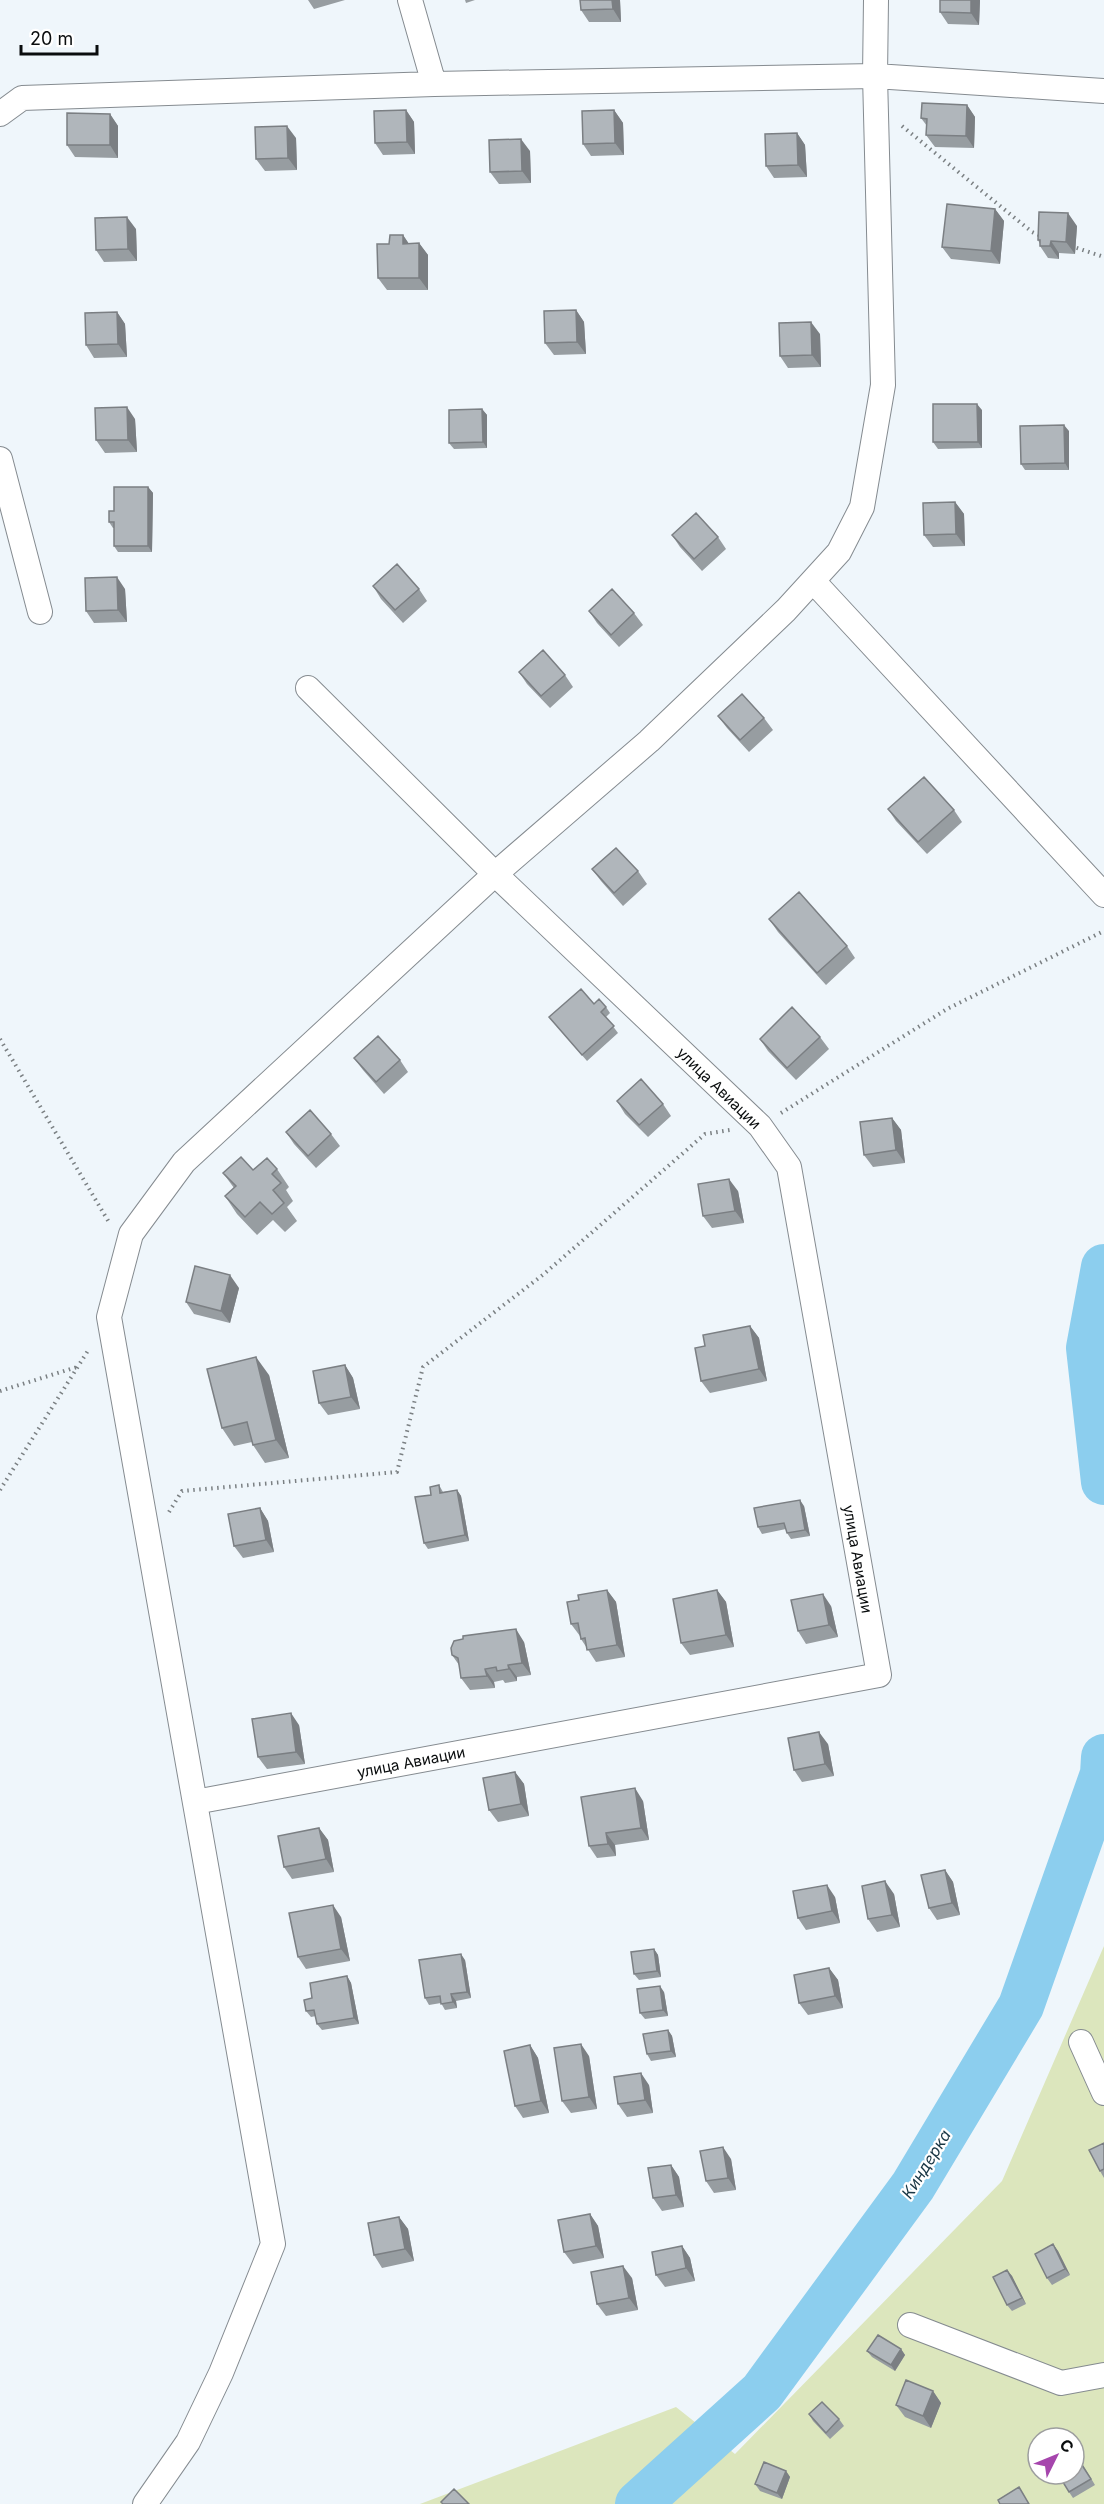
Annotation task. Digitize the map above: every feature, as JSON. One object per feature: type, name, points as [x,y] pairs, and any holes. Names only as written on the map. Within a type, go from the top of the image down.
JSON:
[{"type":"street","points":[[410,0],[434,84]]},
{"type":"street","points":[[145,2504],[188,2442],[221,2373],[273,2244],[109,1317],[131,1234],[184,1162],[495,874],[648,741],[786,610],[839,552],[861,507],[883,385],[875,76],[876,0]]},
{"type":"street","points":[[0,114],[22,98],[434,84],[875,76],[1104,91]]},
{"type":"street","points":[[0,459],[40,612]]},
{"type":"street","points":[[813,581],[1104,895]]},
{"type":"street","name":"улица Авиации","points":[[195,1802],[879,1675],[789,1167],[760,1126],[495,874],[308,688]]},
{"type":"street","points":[[1081,2042],[1104,2093]]},
{"type":"street","points":[[910,2325],[1061,2383],[1104,2375]]},
{"type":"path","points":[[876,104],[1032,232],[1042,236]]},
{"type":"path","points":[[1063,243],[1104,257]]},
{"type":"path","points":[[149,1543],[182,1491],[397,1472],[423,1367],[543,1274],[705,1134],[760,1126],[947,1009],[1104,931]]},
{"type":"path","points":[[0,1039],[126,1253]]},
{"type":"path","points":[[0,1490],[109,1317]]},
{"type":"path","points":[[0,1391],[77,1367]]},
{"type":"green space","points":[[1104,1946],[1104,2504],[420,2504],[676,2407],[735,2454],[1002,2181]]},
{"type":"building","points":[[580,0],[612,0],[613,9],[581,10]]},
{"type":"building","points":[[940,0],[971,0],[971,13],[940,12]]},
{"type":"building","points":[[922,103],[967,105],[966,136],[926,135],[927,119],[921,118]]},
{"type":"building","points":[[406,110],[407,142],[375,143],[374,111]]},
{"type":"building","points":[[614,110],[615,143],[583,144],[582,111]]},
{"type":"building","points":[[67,113],[110,114],[110,145],[67,145]]},
{"type":"building","points":[[287,126],[288,158],[256,159],[255,127]]},
{"type":"building","points":[[797,133],[798,165],[766,166],[765,134]]},
{"type":"building","points":[[521,139],[522,171],[490,172],[489,140]]},
{"type":"building","points":[[947,204],[995,209],[991,251],[942,247]]},
{"type":"building","points":[[1039,212],[1068,213],[1066,242],[1051,241],[1050,246],[1040,246],[1040,240],[1038,240]]},
{"type":"building","points":[[127,217],[128,249],[96,250],[95,218]]},
{"type":"building","points":[[390,235],[403,235],[403,244],[419,243],[419,278],[378,278],[377,244],[389,244]]},
{"type":"building","points":[[576,310],[577,342],[545,343],[544,311]]},
{"type":"building","points":[[117,312],[118,344],[86,345],[85,313]]},
{"type":"building","points":[[811,322],[812,355],[780,356],[779,323]]},
{"type":"building","points":[[933,404],[977,404],[978,442],[933,442]]},
{"type":"building","points":[[127,407],[128,440],[96,440],[95,408]]},
{"type":"building","points":[[482,409],[483,442],[449,443],[449,410]]},
{"type":"building","points":[[1064,425],[1065,463],[1021,464],[1020,426]]},
{"type":"building","points":[[114,487],[148,487],[148,546],[114,546],[114,522],[109,522],[109,511],[114,511]]},
{"type":"building","points":[[955,502],[956,534],[924,535],[923,503]]},
{"type":"building","points":[[696,513],[718,537],[694,559],[672,535]]},
{"type":"building","points":[[397,564],[419,589],[395,610],[373,586]]},
{"type":"building","points":[[117,577],[118,610],[86,611],[85,578]]},
{"type":"building","points":[[612,589],[634,613],[611,635],[589,611]]},
{"type":"building","points":[[543,650],[565,675],[541,696],[519,672]]},
{"type":"building","points":[[742,694],[764,718],[740,740],[718,716]]},
{"type":"building","points":[[924,777],[954,810],[918,842],[888,809]]},
{"type":"building","points":[[616,848],[638,871],[614,893],[592,869]]},
{"type":"building","points":[[799,892],[847,946],[817,973],[769,919]]},
{"type":"building","points":[[581,989],[594,1004],[599,999],[606,1007],[601,1012],[614,1026],[582,1055],[549,1017]]},
{"type":"building","points":[[792,1007],[820,1037],[787,1068],[760,1039]]},
{"type":"building","points":[[378,1036],[400,1060],[376,1082],[354,1058]]},
{"type":"building","points":[[641,1079],[663,1104],[639,1125],[617,1101]]},
{"type":"building","points":[[310,1110],[331,1134],[308,1156],[286,1132]]},
{"type":"building","points":[[892,1118],[896,1150],[864,1155],[860,1122]]},
{"type":"building","points":[[241,1157],[253,1170],[267,1158],[277,1169],[272,1174],[281,1183],[273,1190],[284,1203],[272,1214],[260,1202],[245,1217],[225,1196],[236,1186],[223,1173]]},
{"type":"building","points":[[729,1179],[735,1211],[703,1216],[698,1184]]},
{"type":"building","points":[[195,1266],[230,1275],[221,1311],[186,1302]]},
{"type":"building","points":[[750,1326],[759,1369],[701,1381],[695,1348],[705,1346],[703,1335]]},
{"type":"building","points":[[256,1357],[276,1440],[253,1445],[247,1422],[222,1428],[207,1369]]},
{"type":"building","points":[[345,1365],[351,1397],[319,1403],[313,1371]]},
{"type":"building","points":[[439,1485],[440,1493],[457,1490],[465,1535],[424,1543],[415,1497],[431,1495],[430,1487]]},
{"type":"building","points":[[800,1500],[805,1530],[787,1533],[784,1523],[758,1527],[754,1508]]},
{"type":"building","points":[[260,1508],[266,1540],[234,1546],[228,1514]]},
{"type":"building","points":[[607,1590],[617,1645],[587,1650],[585,1638],[581,1639],[578,1623],[571,1624],[567,1602],[579,1600],[578,1595]]},
{"type":"building","points":[[717,1590],[726,1635],[681,1643],[673,1599]]},
{"type":"building","points":[[823,1594],[829,1625],[798,1631],[791,1600]]},
{"type":"building","points":[[516,1629],[522,1663],[508,1665],[509,1669],[497,1671],[496,1667],[485,1669],[487,1676],[461,1678],[458,1658],[452,1655],[451,1648],[454,1641],[463,1639],[463,1636]]},
{"type":"building","points":[[291,1713],[296,1752],[258,1757],[252,1719]]},
{"type":"building","points":[[819,1732],[825,1764],[794,1770],[788,1738]]},
{"type":"building","points":[[515,1772],[521,1804],[489,1810],[483,1778]]},
{"type":"building","points":[[635,1788],[641,1828],[606,1833],[608,1844],[589,1846],[581,1797]]},
{"type":"building","points":[[319,1828],[326,1859],[284,1867],[278,1836]]},
{"type":"building","points":[[945,1870],[952,1903],[929,1908],[921,1875]]},
{"type":"building","points":[[885,1881],[892,1915],[868,1919],[862,1886]]},
{"type":"building","points":[[827,1885],[832,1911],[798,1918],[793,1891]]},
{"type":"building","points":[[333,1905],[341,1949],[298,1957],[289,1913]]},
{"type":"building","points":[[654,1949],[657,1971],[634,1974],[631,1952]]},
{"type":"building","points":[[461,1954],[467,1992],[451,1994],[453,2002],[441,2004],[440,1996],[425,1998],[419,1960]]},
{"type":"building","points":[[829,1968],[835,1996],[799,2003],[794,1975]]},
{"type":"building","points":[[347,1976],[354,2018],[317,2024],[314,2010],[306,2011],[304,2000],[312,1998],[310,1983]]},
{"type":"building","points":[[660,1986],[663,2010],[640,2013],[637,1989]]},
{"type":"building","points":[[668,2030],[671,2051],[647,2054],[643,2034]]},
{"type":"building","points":[[581,2044],[589,2097],[562,2101],[554,2048]]},
{"type":"building","points":[[530,2045],[541,2101],[515,2106],[504,2051]]},
{"type":"building","points":[[641,2073],[645,2100],[618,2104],[614,2077]]},
{"type":"building","points":[[1104,2143],[1104,2169],[1100,2171],[1089,2150]]},
{"type":"building","points":[[723,2147],[728,2178],[706,2181],[700,2151]]},
{"type":"building","points":[[671,2165],[676,2195],[653,2198],[648,2168]]},
{"type":"building","points":[[590,2214],[596,2246],[564,2252],[558,2220]]},
{"type":"building","points":[[399,2217],[405,2249],[374,2255],[368,2223]]},
{"type":"building","points":[[1053,2244],[1065,2269],[1047,2278],[1035,2254]]},
{"type":"building","points":[[682,2246],[686,2268],[656,2275],[652,2252]]},
{"type":"building","points":[[623,2266],[629,2298],[597,2304],[591,2272]]},
{"type":"building","points":[[1007,2270],[1022,2298],[1007,2305],[993,2277]]},
{"type":"building","points":[[878,2335],[901,2349],[891,2365],[867,2351]]},
{"type":"building","points":[[906,2380],[933,2391],[923,2416],[896,2405]]},
{"type":"building","points":[[822,2402],[839,2419],[826,2433],[809,2414]]},
{"type":"building","points":[[764,2462],[786,2471],[777,2493],[755,2484]]},
{"type":"building","points":[[1086,2471],[1091,2479],[1086,2482]]},
{"type":"building","points":[[1065,2486],[1079,2486],[1069,2492]]},
{"type":"building","points":[[1019,2487],[1029,2504],[1000,2504],[998,2500]]},
{"type":"building","points":[[454,2489],[469,2504],[443,2504],[441,2502]]},
{"type":"waterway","name":"Киндерка","points":[[1104,1267],[1089,1348],[1104,1482]]},
{"type":"waterway","name":"Киндерка","points":[[638,2504],[762,2392],[913,2186],[1021,2006],[1103,1774],[1104,1757]]}]
